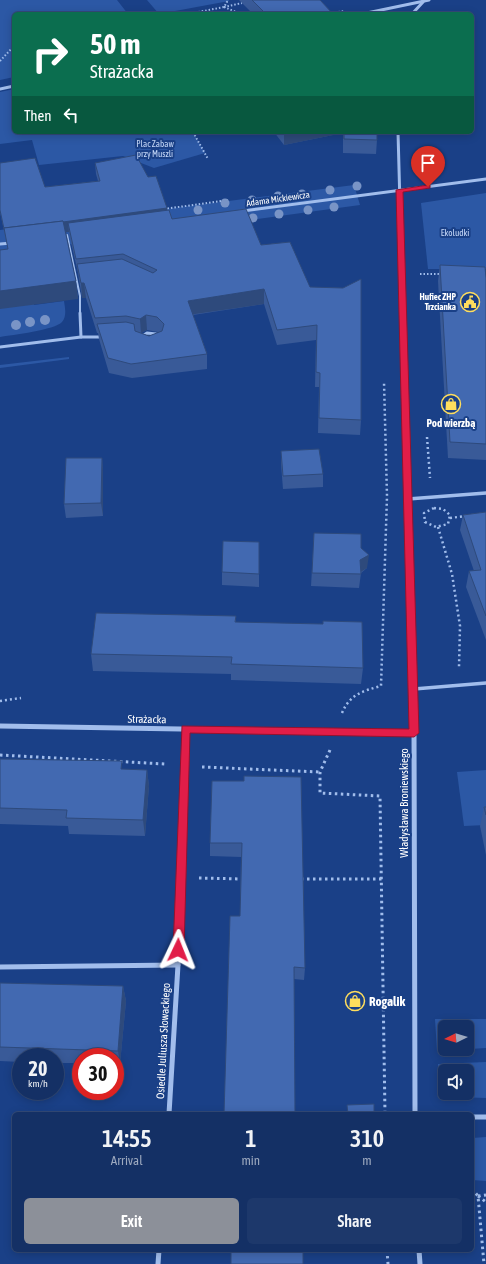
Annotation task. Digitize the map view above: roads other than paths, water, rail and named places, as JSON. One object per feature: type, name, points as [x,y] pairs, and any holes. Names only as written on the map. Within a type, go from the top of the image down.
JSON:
[{"type":"street","points":[[372,12],[429,0]]},
{"type":"street","points":[[414,12],[424,2]]},
{"type":"street","points":[[0,89],[12,86]]},
{"type":"street","name":"Władysława Broniewskiego","points":[[398,134],[414,689],[415,1112]]},
{"type":"street","name":"Adama Mickiewicza","points":[[241,211],[486,179]]},
{"type":"street","points":[[60,236],[75,234]]},
{"type":"street","points":[[0,244],[15,242]]},
{"type":"street","points":[[408,499],[486,493]]},
{"type":"street","points":[[414,689],[486,683]]},
{"type":"street","name":"Strażacka","points":[[0,726],[414,733]]},
{"type":"street","name":"Osiedle Juliusza Słowackiego","points":[[169,1112],[178,965],[185,729]]},
{"type":"street","points":[[0,967],[178,965]]},
{"type":"street","points":[[474,1118],[486,1117]]},
{"type":"street","points":[[158,1264],[159,1252]]},
{"type":"street","points":[[419,1252],[420,1264]]},
{"type":"lane","points":[[67,235],[80,296],[81,337]]},
{"type":"lane","points":[[76,276],[82,275]]},
{"type":"lane","points":[[135,335],[140,336],[155,334],[161,337],[162,342],[155,348],[144,348],[138,344],[140,336]]},
{"type":"lane","points":[[0,347],[81,337],[108,337]]},
{"type":"place","name":"Hufiec ZHP Trzcianka","points":[[470,302]]},
{"type":"place","name":"Pod wierzbą","points":[[451,404]]},
{"type":"place","name":"Rogalik","points":[[355,1001]]},
{"type":"park label","name":"Plac Zabaw przy Muszli","points":[[155,150]]},
{"type":"park label","name":"Ekoludki","points":[[455,233]]}]
